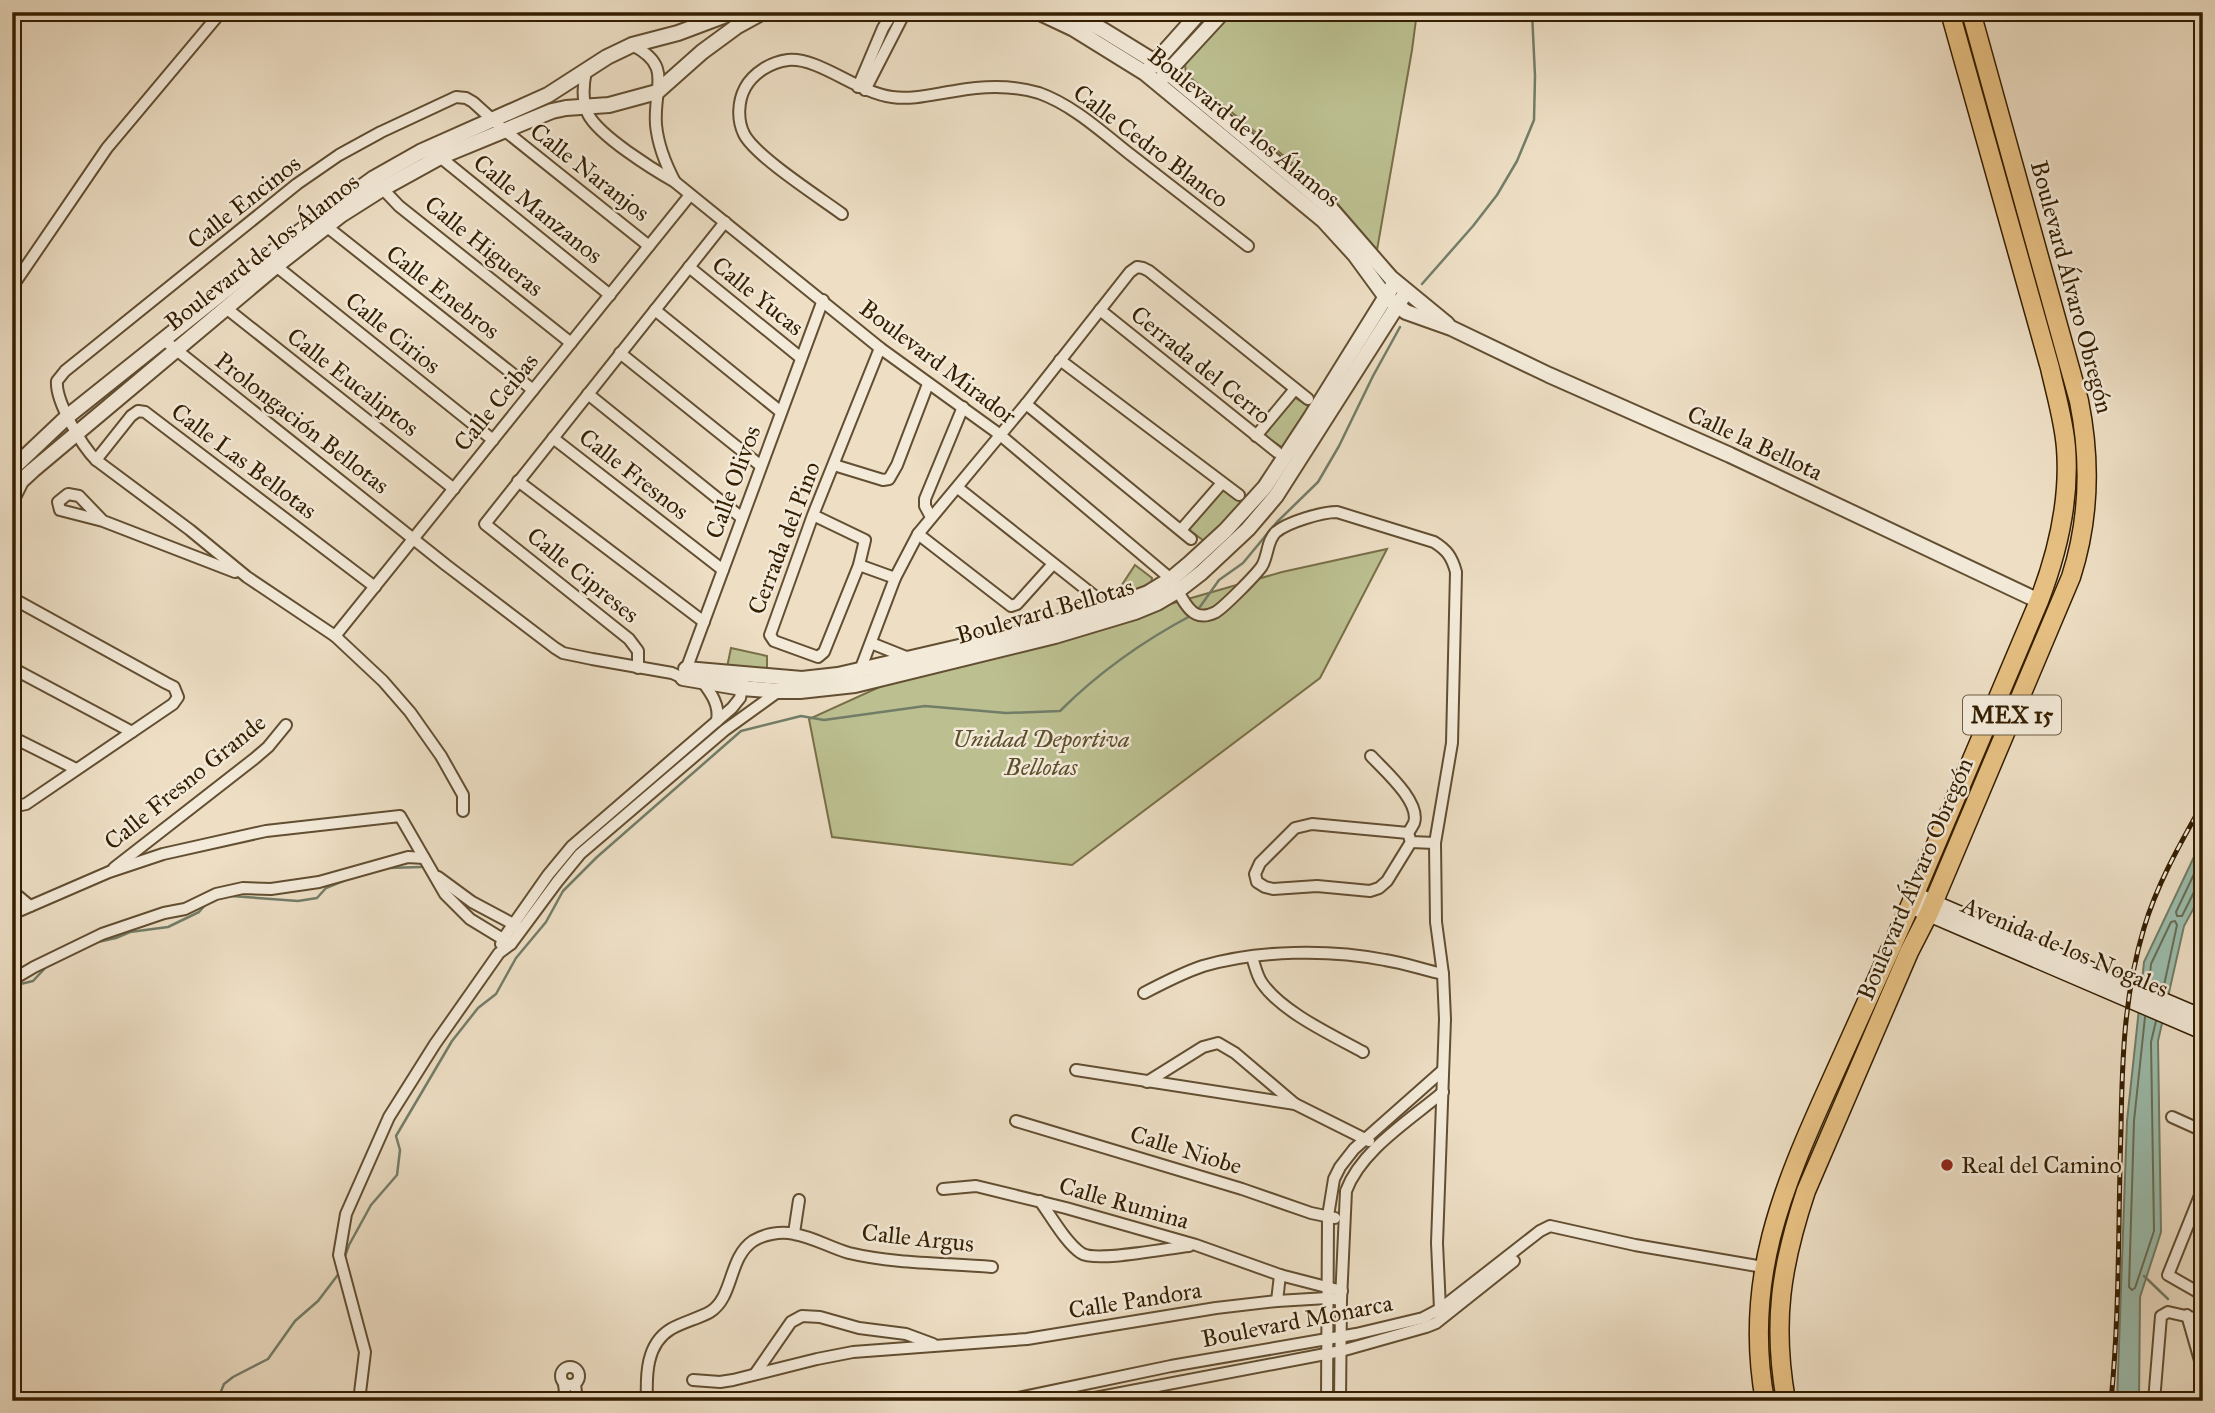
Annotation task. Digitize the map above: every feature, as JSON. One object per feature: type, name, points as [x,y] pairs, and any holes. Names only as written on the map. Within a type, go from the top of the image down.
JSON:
[{"type":"highway","name":"Boulevard Álvaro Obregón","points":[[1765,1401],[1758,1316],[1763,1267],[1773,1226],[1805,1139],[1912,900],[2039,601],[2052,559],[2066,488],[2063,425],[2050,368],[1950,12]]},
{"type":"highway","name":"Boulevard Álvaro Obregón","points":[[1786,1401],[1778,1317],[1794,1227],[1806,1191],[1909,952],[1931,908],[2071,577],[2080,548],[2087,502],[2087,450],[2079,401],[1971,12]]},
{"type":"main road","name":"Avenida de los Nogales","points":[[1912,900],[2170,1010],[2203,1031]]},
{"type":"main road","name":"Avenida de los Nogales","points":[[2170,1010],[2203,1018]]},
{"type":"street","points":[[12,287],[107,148],[221,12]]},
{"type":"street","name":"Boulevard de los Álamos","points":[[12,469],[68,416],[169,344],[226,308],[327,211],[378,183],[440,157],[499,126],[632,45],[678,33],[734,12]]},
{"type":"street","name":"Boulevard de los Álamos","points":[[12,499],[21,481],[76,433],[169,344],[271,262],[326,226],[420,152],[552,111],[619,103],[657,92],[702,52],[736,27],[763,12]]},
{"type":"street","points":[[862,88],[880,36],[893,12]]},
{"type":"street","points":[[862,88],[891,42],[905,12]]},
{"type":"street","name":"Boulevard de los Álamos","points":[[1038,12],[1150,67]]},
{"type":"street","name":"Boulevard de los Álamos","points":[[1069,12],[1103,30],[1150,67],[1323,220],[1396,306]]},
{"type":"street","points":[[1150,67],[1200,12]]},
{"type":"street","points":[[1163,78],[1223,12]]},
{"type":"street","points":[[880,36],[891,42]]},
{"type":"street","name":"Boulevard Mirador","points":[[632,45],[650,55],[659,71],[656,117],[658,136],[676,182]]},
{"type":"street","name":"Calle Cedro Blanco","points":[[842,214],[754,148],[743,133],[739,117],[741,97],[749,82],[760,71],[789,60],[810,63],[862,88],[890,97],[912,98],[1000,87],[1022,89],[1056,100],[1094,126],[1248,246]]},
{"type":"street","points":[[586,71],[583,87],[586,106]]},
{"type":"street","name":"Boulevard de los Álamos","points":[[1163,78],[1317,197],[1406,292]]},
{"type":"street","name":"Calle Encinos","points":[[68,416],[57,387],[59,376],[296,184],[339,155],[448,99],[466,98],[499,126]]},
{"type":"street","name":"Boulevard Mirador","points":[[586,106],[591,119],[610,137],[676,182],[880,348],[999,434],[1175,584],[1186,605],[1195,614],[1206,616],[1217,611],[1260,569],[1274,533],[1326,512],[1349,515],[1444,547],[1453,558],[1456,572],[1452,743],[1435,843]]},
{"type":"street","name":"Calle Naranjos","points":[[499,126],[649,246]]},
{"type":"street","name":"Calle Manzanos","points":[[440,157],[610,295]]},
{"type":"street","name":"Calle Higueras","points":[[378,183],[415,218],[571,342]]},
{"type":"street","name":"Calle Ceibas","points":[[335,636],[690,195]]},
{"type":"street","points":[[704,622],[518,481],[725,222]]},
{"type":"street","name":"Calle Enebros","points":[[326,226],[533,390]]},
{"type":"street","name":"Calle Cirios","points":[[271,262],[493,440]]},
{"type":"street","name":"Calle Yucas","points":[[689,267],[801,358]]},
{"type":"street","name":"Cerrada del Cerro","points":[[1286,458],[1100,310],[1130,272],[1137,267],[1143,268],[1319,406]]},
{"type":"street","name":"Boulevard Bellotas","points":[[414,538],[555,648],[572,655],[638,668],[743,681],[779,691],[810,691],[855,685],[1017,639],[1107,608],[1157,603],[1175,584],[1228,549],[1252,503],[1286,458],[1395,282]]},
{"type":"street","name":"Calle la Bellota","points":[[1406,292],[1451,328]]},
{"type":"street","name":"Boulevard Bellotas","points":[[1319,406],[1406,292]]},
{"type":"street","name":"Calle Olivos","points":[[680,673],[704,622],[822,300]]},
{"type":"street","name":"Calle la Bellota","points":[[1396,306],[1416,317],[1451,328],[1723,452],[2039,601]]},
{"type":"street","name":"Calle Eucaliptos","points":[[226,308],[454,489]]},
{"type":"street","points":[[655,310],[781,412]]},
{"type":"street","points":[[855,685],[895,578],[918,534],[1100,310]]},
{"type":"street","name":"Prolongación Bellotas","points":[[169,344],[414,538]]},
{"type":"street","name":"Cerrada del Pino","points":[[813,515],[864,538],[859,565],[822,654],[818,657],[771,640],[769,635],[813,515],[880,348]]},
{"type":"street","points":[[620,353],[761,466]]},
{"type":"street","points":[[1060,360],[1252,503]]},
{"type":"street","points":[[834,464],[883,480],[889,479],[928,384]]},
{"type":"street","points":[[1256,436],[1295,389]]},
{"type":"street","points":[[588,394],[742,518]]},
{"type":"street","points":[[1026,404],[1191,539]]},
{"type":"street","points":[[931,517],[925,506],[925,499],[963,407]]},
{"type":"street","name":"Calle Las Bellotas","points":[[96,460],[131,416],[138,411],[145,412],[375,587]]},
{"type":"street","points":[[68,416],[84,448],[96,460],[190,530],[247,577],[335,636],[383,681],[425,733],[463,795],[463,811]]},
{"type":"street","name":"Calle Fresnos","points":[[553,438],[723,570]]},
{"type":"street","name":"Calle Cipreses","points":[[518,481],[485,524],[634,643],[638,654],[638,668]]},
{"type":"street","points":[[1181,530],[1222,483]]},
{"type":"street","points":[[958,488],[1107,608]]},
{"type":"street","points":[[103,521],[247,577]]},
{"type":"street","points":[[179,549],[190,530]]},
{"type":"street","points":[[918,534],[1011,606],[1017,604],[1053,564]]},
{"type":"street","points":[[859,565],[895,578]]},
{"type":"street","points":[[12,598],[166,682],[174,687],[178,696],[173,704],[132,732],[26,804],[15,807]]},
{"type":"street","name":"Boulevard Bellotas","points":[[680,673],[702,681],[802,679],[1017,639]]},
{"type":"street","points":[[871,643],[911,659]]},
{"type":"street","points":[[12,668],[132,732]]},
{"type":"street","points":[[702,681],[716,703],[717,721]]},
{"type":"street","points":[[359,1401],[365,1352],[339,1255],[346,1214],[389,1116],[435,1044],[507,941],[592,835],[737,703],[743,681]]},
{"type":"street","points":[[592,835],[779,691]]},
{"type":"street","name":"Calle Fresno Grande","points":[[109,872],[254,759],[286,725]]},
{"type":"street","points":[[12,737],[76,769]]},
{"type":"street","points":[[1371,756],[1413,805],[1415,821],[1409,837],[1387,881],[1370,891],[1317,886],[1273,889],[1257,882],[1255,874],[1260,863],[1300,825],[1312,824],[1409,837],[1435,843],[1436,922],[1443,974],[1444,1019],[1437,1230],[1440,1309]]},
{"type":"street","name":"Calle Fresno Grande","points":[[12,914],[109,872],[163,855],[266,831],[400,816],[424,858]]},
{"type":"street","points":[[155,834],[163,855]]},
{"type":"street","points":[[12,980],[102,934],[164,913],[185,909],[216,894],[243,888],[271,889],[319,882],[408,856],[424,858],[455,905],[470,919],[507,941]]},
{"type":"street","points":[[433,874],[472,902],[518,926]]},
{"type":"street","points":[[12,891],[30,906]]},
{"type":"street","points":[[1144,993],[1177,975],[1237,958],[1252,957],[1332,953],[1385,960],[1443,974]]},
{"type":"street","points":[[1252,957],[1260,981],[1274,998],[1315,1026],[1363,1052]]},
{"type":"street","points":[[1147,1082],[1203,1047],[1218,1043],[1295,1104],[1378,1147]]},
{"type":"street","points":[[1076,1070],[1295,1104]]},
{"type":"street","points":[[1442,1071],[1366,1139],[1340,1167],[1331,1191],[1328,1216],[1326,1401],[1340,1400],[1346,1191],[1365,1158],[1443,1092]]},
{"type":"street","points":[[2172,1117],[2203,1131]]},
{"type":"street","name":"Calle Niobe","points":[[1016,1121],[1311,1213],[1344,1219]]},
{"type":"street","name":"Calle Rumina","points":[[943,1189],[976,1186],[1040,1201],[1196,1245],[1327,1293]]},
{"type":"street","points":[[2203,1188],[2168,1275],[2203,1295]]},
{"type":"street","points":[[793,1233],[800,1200]]},
{"type":"street","name":"Calle Rumina","points":[[1040,1201],[1075,1248],[1087,1257],[1196,1245]]},
{"type":"street","name":"Boulevard Monarca","points":[[1004,1401],[1423,1318],[1440,1309],[1546,1227],[1555,1226],[1635,1245],[1763,1267]]},
{"type":"street","name":"Boulevard Monarca","points":[[1079,1401],[1341,1351],[1436,1323],[1547,1235],[1570,1231]]},
{"type":"street","name":"Calle Argus","points":[[648,1401],[649,1362],[657,1342],[671,1329],[716,1307],[740,1254],[747,1246],[765,1235],[793,1233],[850,1253],[884,1259],[992,1267]]},
{"type":"street","points":[[1277,1301],[1280,1275]]},
{"type":"street","name":"Calle Pandora","points":[[693,1380],[720,1382],[853,1352],[1027,1339],[1216,1308],[1327,1293],[1341,1296]]},
{"type":"street","points":[[2154,1401],[2160,1318],[2168,1312],[2203,1320]]},
{"type":"street","points":[[2187,1315],[2203,1371]]},
{"type":"street","points":[[755,1374],[791,1322],[802,1316],[820,1317],[859,1328],[906,1334],[935,1345]]},
{"type":"street","points":[[566,1401],[570,1384],[577,1401]]},
{"type":"street","points":[[1059,1388],[1062,1401]]},
{"type":"green space","points":[[1231,12],[1417,12],[1377,250],[1328,193],[1186,74],[1185,64]]},
{"type":"green space","points":[[1294,397],[1311,408],[1283,448],[1264,435]]},
{"type":"green space","points":[[1225,485],[1245,502],[1204,541],[1188,529]]},
{"type":"green space","name":"Unidad Deportiva Bellotas","points":[[1387,549],[1320,678],[1072,865],[832,837],[809,719],[906,675],[1055,637],[1282,572]]},
{"type":"green space","points":[[1135,565],[1152,578],[1151,585],[1114,597]]},
{"type":"green space","points":[[731,648],[767,656],[767,670],[727,667]]},
{"type":"water","points":[[2203,838],[2203,891],[2184,926],[2158,1041],[2161,1232],[2140,1297],[2139,1401],[2117,1401],[2127,1121],[2144,962]]},
{"type":"waterway","points":[[1422,284],[1497,195],[1517,161],[1534,120],[1532,12]]},
{"type":"waterway","points":[[1197,611],[1219,580],[1243,563],[1277,522],[1318,482],[1400,327]]},
{"type":"waterway","points":[[344,1259],[371,1205],[397,1175],[400,1150],[396,1136],[452,1041],[478,1008],[496,994],[516,958],[546,922],[563,891],[597,857],[741,731],[801,716],[824,720],[925,706],[1006,713],[1060,711],[1122,658],[1192,615]]},
{"type":"waterway","points":[[388,868],[421,867]]},
{"type":"waterway","points":[[231,896],[298,901],[317,898],[326,888],[348,879]]},
{"type":"waterway","points":[[93,943],[130,932],[168,927],[199,912],[206,904]]},
{"type":"waterway","points":[[12,986],[33,981],[47,966]]},
{"type":"waterway","points":[[217,1401],[224,1384],[268,1359],[295,1321],[318,1301],[340,1272]]},
{"type":"waterway","points":[[2144,1276],[2168,1299]]},
{"type":"waterway","points":[[2199,1311],[2203,1312]]},
{"type":"railway","points":[[2111,1401],[2117,1299],[2122,1078],[2128,1003],[2137,953],[2149,912],[2170,864],[2203,803]]},
{"type":"place","name":"Real del Camino","points":[[1947,1165]]}]
